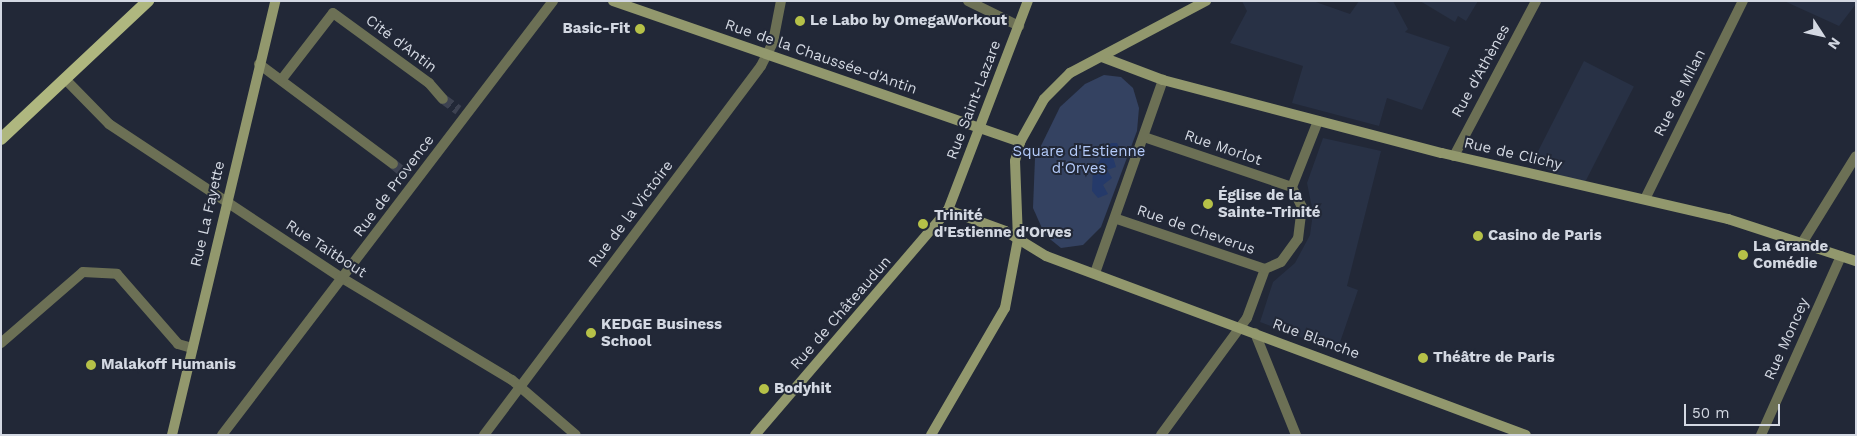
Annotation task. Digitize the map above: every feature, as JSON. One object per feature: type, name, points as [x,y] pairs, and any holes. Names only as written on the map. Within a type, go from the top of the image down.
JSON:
[{"type":"main road","points":[[4,134],[148,1]]},
{"type":"main road","name":"Rue La Fayette","points":[[172,435],[275,1]]},
{"type":"main road","name":"Rue de la Chaussée-d'Antin","points":[[613,1],[629,4],[1020,142]]},
{"type":"main road","name":"Rue Saint-Lazare","points":[[948,210],[978,126],[1028,1]]},
{"type":"main road","points":[[931,435],[1005,308],[1018,239],[1013,192],[1020,142],[1054,87],[1102,57],[1206,1]]},
{"type":"main road","name":"Rue de Clichy","points":[[1102,57],[1163,80],[1454,156],[1645,199],[1802,243],[1856,261]]},
{"type":"main road","name":"Rue Blanche","points":[[948,210],[1018,239],[1046,256],[1241,326],[1255,333],[1526,435]]},
{"type":"main road","name":"Rue de Châteaudun","points":[[755,435],[948,210]]},
{"type":"street","name":"Rue de Provence","points":[[222,435],[342,278],[412,179],[462,113],[553,1]]},
{"type":"street","name":"Rue de la Victoire","points":[[484,435],[767,54],[781,1]]},
{"type":"street","points":[[968,1],[1019,26]]},
{"type":"street","name":"Rue d'Athènes","points":[[1454,156],[1536,1]]},
{"type":"street","name":"Rue de Milan","points":[[1645,199],[1743,1]]},
{"type":"street","name":"Cité d'Antin","points":[[282,79],[333,13],[416,73],[443,99]]},
{"type":"street","points":[[259,64],[282,79],[366,149],[392,164]]},
{"type":"street","name":"Rue Taitbout","points":[[65,79],[109,124],[342,278],[521,387],[576,435]]},
{"type":"street","points":[[1095,272],[1117,219],[1163,80]]},
{"type":"street","points":[[1161,435],[1241,326],[1265,269],[1281,262],[1298,239],[1302,207],[1292,187],[1318,121]]},
{"type":"street","name":"Rue Morlot","points":[[1144,137],[1292,187]]},
{"type":"street","points":[[1802,243],[1856,156]]},
{"type":"street","name":"Rue de Cheverus","points":[[1117,219],[1265,269]]},
{"type":"street","name":"Rue Moncey","points":[[1761,435],[1841,256]]},
{"type":"street","points":[[1,343],[83,272],[117,274],[178,344],[192,348]]},
{"type":"street","points":[[1255,333],[1296,435]]},
{"type":"shaded area","points":[[1242,1],[1313,1],[1350,14],[1359,1],[1393,1],[1408,29],[1405,32],[1450,47],[1422,110],[1387,98],[1379,126],[1292,103],[1303,66],[1230,43],[1247,11]]},
{"type":"shaded area","points":[[1420,1],[1478,1],[1466,21],[1458,16],[1455,22]]},
{"type":"shaded area","points":[[1784,1],[1856,1],[1856,4],[1839,26]]},
{"type":"shaded area","points":[[1584,61],[1634,86],[1583,187],[1533,162]]},
{"type":"shaded area","points":[[1323,138],[1381,151],[1347,286],[1358,290],[1337,351],[1260,322],[1273,282],[1295,263],[1310,235],[1313,213],[1307,183]]},
{"type":"shaded area","points":[[1111,143],[1117,143],[1121,152],[1113,157],[1116,167],[1107,170],[1112,178],[1103,185],[1108,194],[1098,198],[1092,191],[1093,171]]},
{"type":"green space","name":"Square d'Estienne d'Orves","points":[[1104,75],[1121,77],[1133,88],[1139,108],[1137,131],[1101,227],[1083,245],[1061,248],[1045,235],[1033,208],[1035,158],[1060,107],[1085,84]]},
{"type":"tunnel","points":[[443,99],[458,110]]},
{"type":"tunnel","points":[[393,164],[408,176]]},
{"type":"place","name":"Le Labo by OmegaWorkout","points":[[800,21]]},
{"type":"place","name":"Basic-Fit","points":[[640,29]]},
{"type":"place","name":"Église de la Sainte-Trinité","points":[[1208,204]]},
{"type":"place","name":"Trinité d'Estienne d'Orves","points":[[923,224]]},
{"type":"place","name":"Casino de Paris","points":[[1478,236]]},
{"type":"place","name":"La Grande Comédie","points":[[1743,255]]},
{"type":"place","name":"KEDGE Business School","points":[[591,333]]},
{"type":"place","name":"Théâtre de Paris","points":[[1423,358]]},
{"type":"place","name":"Malakoff Humanis","points":[[91,365]]},
{"type":"place","name":"Bodyhit","points":[[764,389]]}]
